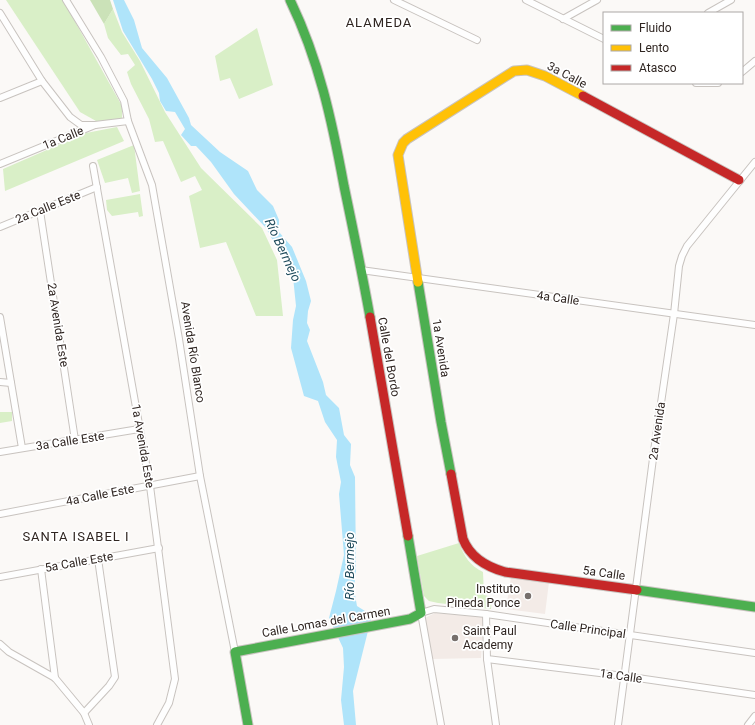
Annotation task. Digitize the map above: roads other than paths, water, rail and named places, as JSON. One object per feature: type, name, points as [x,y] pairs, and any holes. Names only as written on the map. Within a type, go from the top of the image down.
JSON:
[{"type":"street","name":"Avenida Río Blanco","points":[[66,0],[101,57],[124,101],[128,121],[152,185],[200,476],[248,725]]},
{"type":"street","name":"Calle del Bordo","points":[[290,0],[308,42],[322,84],[332,128],[361,270],[441,725]]},
{"type":"street","points":[[394,0],[477,40]]},
{"type":"street","points":[[526,0],[603,39]]},
{"type":"street","points":[[563,19],[597,0]]},
{"type":"street","points":[[710,12],[731,0]]},
{"type":"street","points":[[0,13],[42,81],[70,117],[81,125],[95,125]]},
{"type":"street","points":[[743,71],[755,61]]},
{"type":"street","name":"3a Calle","points":[[407,139],[514,71],[527,70],[545,76],[739,180]]},
{"type":"street","points":[[0,98],[42,81]]},
{"type":"street","name":"1a Calle","points":[[0,164],[95,125],[128,121]]},
{"type":"street","name":"1a Avenida","points":[[407,139],[398,155],[444,436],[463,539]]},
{"type":"street","name":"2a Avenida","points":[[618,725],[674,314],[679,266],[682,256],[692,240],[755,162]]},
{"type":"street","name":"1a Avenida Este","points":[[93,166],[150,486],[175,679],[169,703],[157,725]]},
{"type":"street","name":"2a Calle Este","points":[[0,227],[97,188]]},
{"type":"street","name":"2a Avenida Este","points":[[40,211],[75,440]]},
{"type":"street","name":"4a Calle","points":[[361,270],[755,325]]},
{"type":"street","points":[[0,317],[22,448]]},
{"type":"street","points":[[0,382],[11,383]]},
{"type":"street","name":"3a Calle Este","points":[[0,452],[139,430]]},
{"type":"street","name":"4a Calle Este","points":[[0,514],[200,476]]},
{"type":"street","name":"5a Calle","points":[[463,539],[466,547],[478,560],[493,569],[505,572],[755,607]]},
{"type":"street","name":"5a Calle Este","points":[[0,577],[159,548]]},
{"type":"street","points":[[84,713],[109,686],[115,677],[98,559]]},
{"type":"street","points":[[42,569],[55,678]]},
{"type":"street","name":"Calle Principal","points":[[421,613],[434,609],[486,614],[755,653]]},
{"type":"street","name":"Calle Lomas del Carmen","points":[[235,652],[410,619],[421,613]]},
{"type":"street","points":[[486,614],[487,659],[496,725]]},
{"type":"street","points":[[0,644],[9,652],[55,678],[84,713],[89,725]]},
{"type":"street","name":"1a Calle","points":[[487,659],[624,676],[755,695]]},
{"type":"street","points":[[748,725],[755,716]]},
{"type":"water","name":"Río Bermejo","points":[[113,0],[124,0],[134,20],[142,48],[167,78],[189,118],[191,125],[220,152],[248,171],[257,190],[273,206],[279,220],[279,232],[292,247],[306,281],[311,301],[308,311],[307,323],[310,330],[307,341],[323,382],[326,395],[339,408],[344,435],[351,444],[350,465],[355,477],[356,571],[354,589],[357,606],[365,611],[371,619],[353,691],[356,725],[344,725],[341,700],[344,667],[343,648],[329,618],[344,555],[339,494],[341,482],[336,457],[337,440],[325,422],[318,401],[304,396],[291,348],[293,320],[296,306],[293,277],[266,228],[234,194],[211,162],[196,146],[191,146],[181,135],[185,129],[175,112],[166,111],[160,101],[159,93],[152,79],[123,31]]},
{"type":"place","name":"Instituto Pineda Ponce","points":[[528,596]]},
{"type":"place","name":"Saint Paul Academy","points":[[455,638]]},
{"type":"district","name":"ALAMEDA","points":[[379,22]]},
{"type":"district","name":"SANTA ISABEL I","points":[[76,536]]}]
